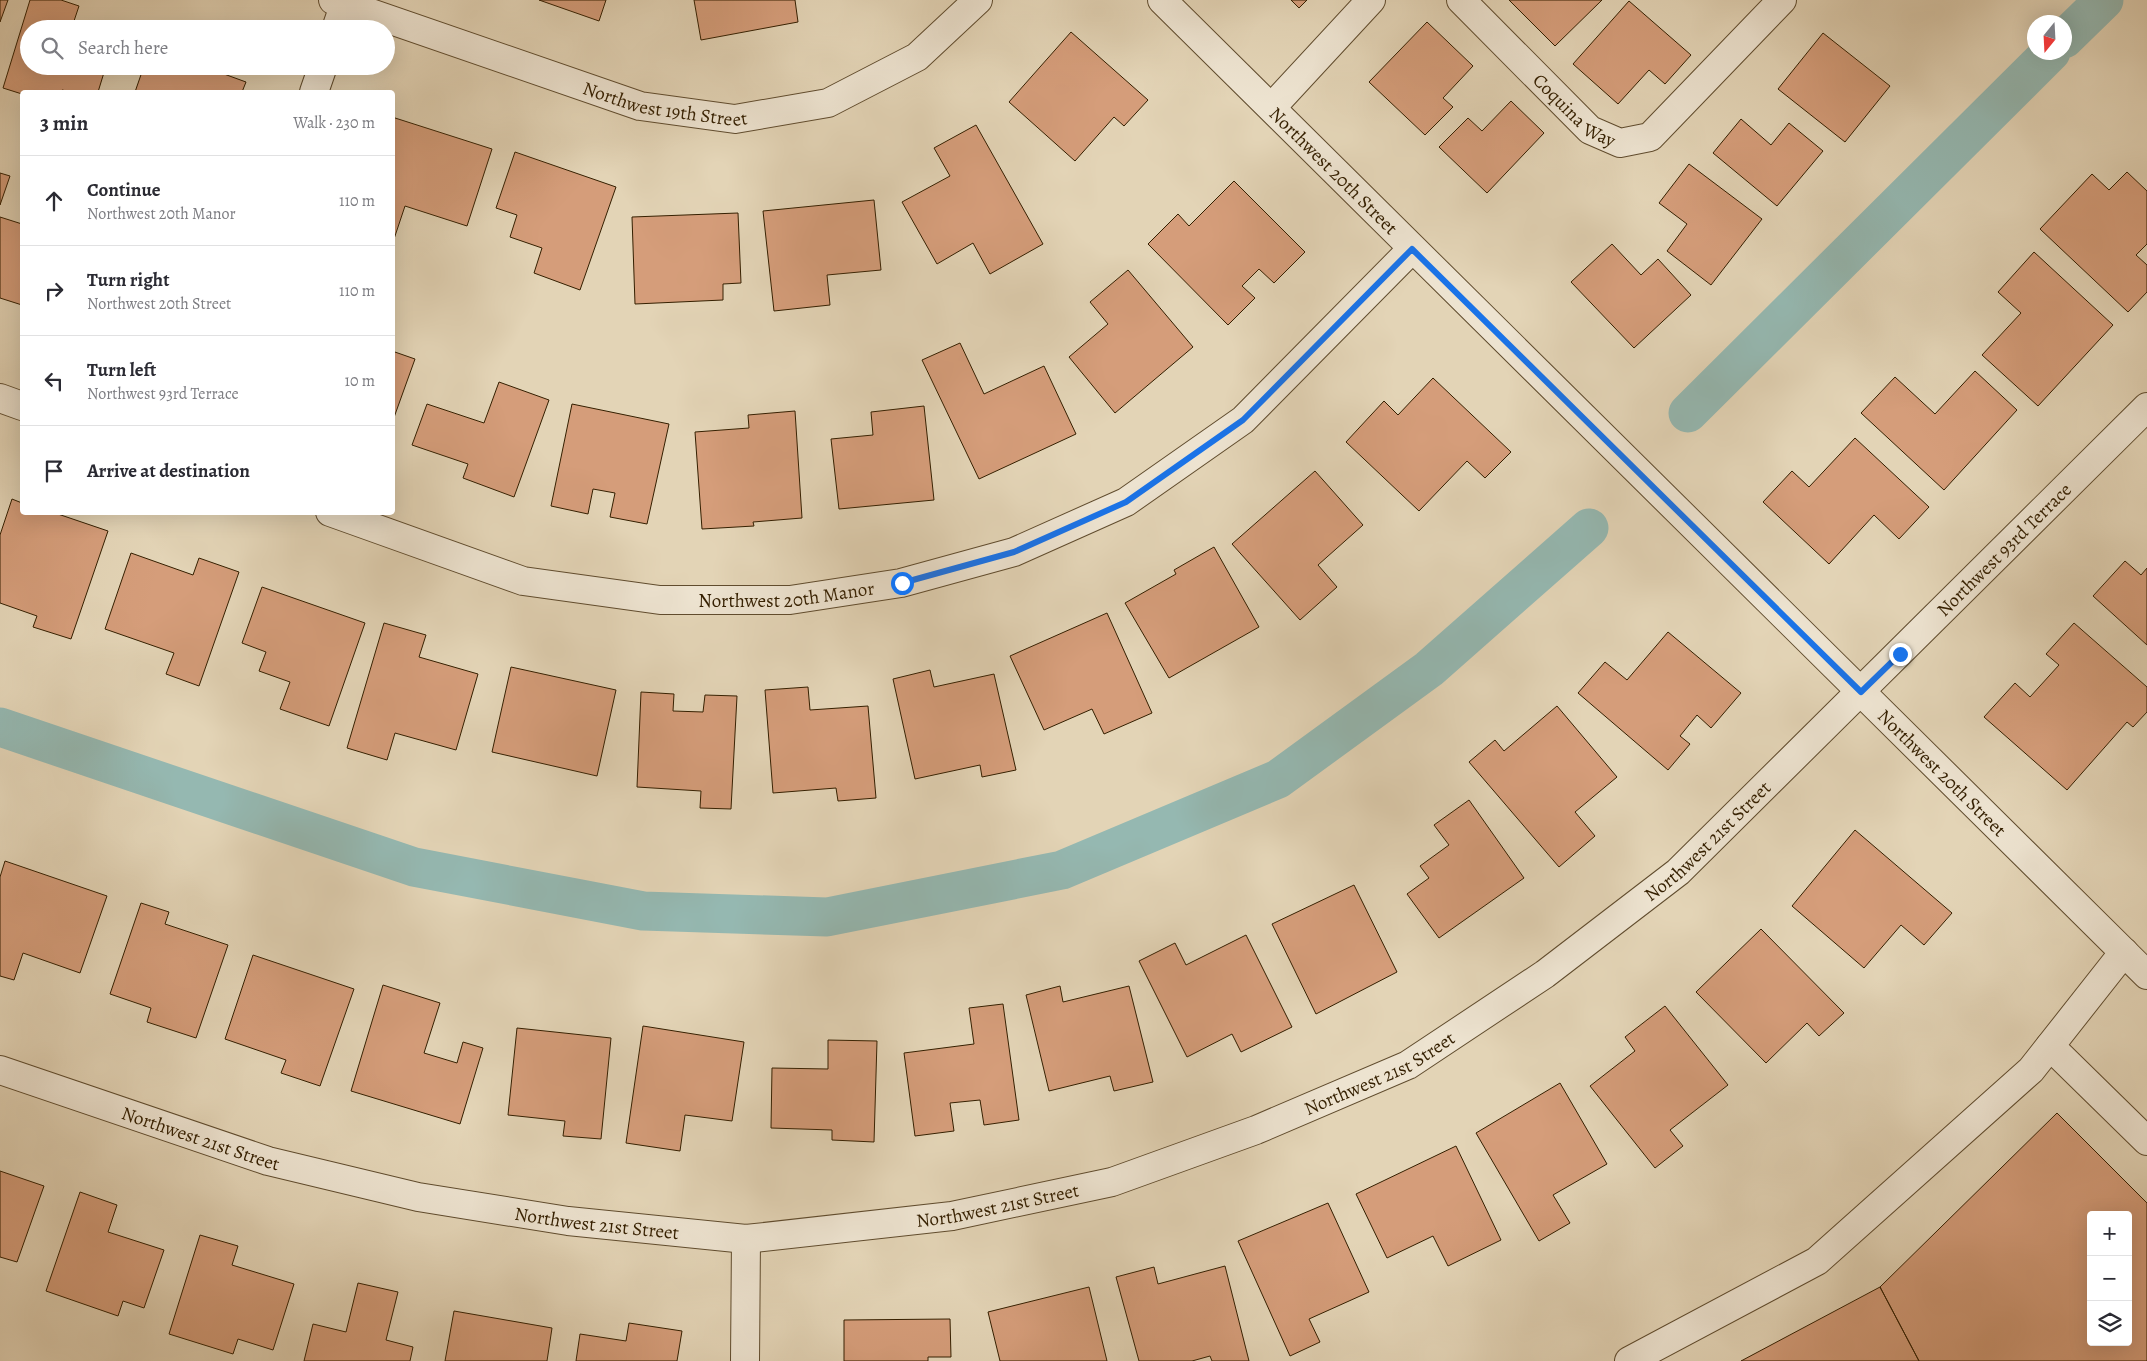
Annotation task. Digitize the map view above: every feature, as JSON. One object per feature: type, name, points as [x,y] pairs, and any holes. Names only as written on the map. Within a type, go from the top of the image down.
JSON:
[{"type":"street","name":"Northwest 19th Street","points":[[395,26],[640,106],[735,119],[828,103],[917,57],[978,0]]},
{"type":"street","name":"Northwest 20th Street","points":[[1162,0],[2147,975]]},
{"type":"street","points":[[1272,107],[1371,0]]},
{"type":"street","name":"Coquina Way","points":[[1461,0],[1590,130],[1620,143],[1650,137],[1782,0]]},
{"type":"street","name":"Northwest 19th Street","points":[[340,8],[377,20]]},
{"type":"street","points":[[315,90],[320,75]]},
{"type":"street","name":"Northwest 20th Manor","points":[[339,515],[524,580],[660,600],[790,600],[902,583],[1014,552],[1126,502],[1243,420],[1412,249]]},
{"type":"street","points":[[0,398],[20,405]]},
{"type":"street","name":"Northwest 93rd Terrace","points":[[1861,692],[2147,407]]},
{"type":"street","name":"Northwest 21st Street","points":[[0,1070],[268,1161],[418,1198],[568,1221],[746,1239],[952,1216],[1112,1182],[1256,1130],[1408,1065],[1545,974],[1678,872],[1861,692]]},
{"type":"street","points":[[1629,1361],[1818,1262],[2031,1070],[2124,952]]},
{"type":"street","points":[[2050,1046],[2147,1141]]},
{"type":"street","points":[[745,1361],[746,1239]]},
{"type":"building","points":[[0,0],[8,0],[0,22]]},
{"type":"building","points":[[30,0],[61,0],[79,6],[74,20],[24,20]]},
{"type":"building","points":[[539,0],[606,0],[599,21]]},
{"type":"building","points":[[694,0],[795,0],[798,22],[701,40]]},
{"type":"building","points":[[1291,0],[1307,0],[1299,8]]},
{"type":"building","points":[[1509,0],[1602,0],[1555,46]]},
{"type":"building","points":[[1629,1],[1691,55],[1665,84],[1649,70],[1618,104],[1573,64]]},
{"type":"building","points":[[1427,22],[1473,66],[1443,98],[1453,107],[1425,135],[1369,82]]},
{"type":"building","points":[[1071,32],[1148,100],[1124,126],[1114,117],[1075,161],[1009,102]]},
{"type":"building","points":[[20,33],[20,75],[103,75],[99,90],[20,90],[20,93],[3,88]]},
{"type":"building","points":[[1823,33],[1890,86],[1845,142],[1778,89]]},
{"type":"building","points":[[141,75],[227,75],[246,82],[243,90],[136,90]]},
{"type":"building","points":[[1511,101],[1544,133],[1487,193],[1439,147],[1468,118],[1482,131]]},
{"type":"building","points":[[395,118],[492,149],[467,226],[405,206],[395,236]]},
{"type":"building","points":[[1741,119],[1771,145],[1789,123],[1823,151],[1777,206],[1713,153]]},
{"type":"building","points":[[976,125],[1043,244],[990,274],[973,243],[937,264],[902,202],[950,176],[934,148]]},
{"type":"building","points":[[515,152],[616,187],[580,290],[534,273],[542,248],[510,237],[517,215],[496,208]]},
{"type":"building","points":[[1689,164],[1762,219],[1711,285],[1667,251],[1687,224],[1659,203]]},
{"type":"building","points":[[2127,172],[2147,191],[2147,244],[2136,255],[2147,265],[2147,292],[2128,312],[2040,229],[2092,174],[2109,190]]},
{"type":"building","points":[[0,173],[10,176],[0,205]]},
{"type":"building","points":[[1234,181],[1305,252],[1274,283],[1259,269],[1242,286],[1255,298],[1228,325],[1148,244],[1178,214],[1189,226]]},
{"type":"building","points":[[874,200],[881,270],[827,275],[830,305],[774,311],[763,211]]},
{"type":"building","points":[[738,213],[741,283],[723,284],[723,300],[635,304],[632,217]]},
{"type":"building","points":[[0,217],[20,223],[20,304],[0,298]]},
{"type":"building","points":[[1612,244],[1641,275],[1658,259],[1691,295],[1634,348],[1571,282]]},
{"type":"building","points":[[2034,252],[2113,325],[2038,406],[1982,355],[2021,313],[1998,292]]},
{"type":"building","points":[[1128,270],[1193,347],[1115,413],[1069,357],[1108,324],[1090,302]]},
{"type":"building","points":[[960,343],[984,394],[1044,366],[1076,434],[979,479],[922,360]]},
{"type":"building","points":[[395,352],[415,359],[395,415]]},
{"type":"building","points":[[1975,371],[2017,410],[1944,490],[1861,413],[1895,377],[1935,414]]},
{"type":"building","points":[[1433,378],[1511,452],[1485,478],[1467,461],[1419,511],[1346,442],[1384,401],[1398,415]]},
{"type":"building","points":[[499,382],[549,400],[514,497],[463,478],[468,464],[412,445],[427,404],[484,423]]},
{"type":"building","points":[[572,404],[669,424],[647,524],[610,517],[615,493],[593,489],[588,514],[551,506]]},
{"type":"building","points":[[924,406],[934,500],[839,509],[831,439],[873,435],[871,412]]},
{"type":"building","points":[[795,411],[802,518],[753,522],[754,526],[702,529],[695,432],[749,428],[748,415]]},
{"type":"building","points":[[1855,438],[1929,507],[1899,539],[1874,515],[1829,564],[1763,502],[1792,471],[1809,487]]},
{"type":"building","points":[[1315,471],[1363,525],[1318,565],[1337,587],[1300,620],[1232,544]]},
{"type":"building","points":[[12,499],[20,502],[20,515],[61,515],[108,531],[71,639],[33,627],[37,616],[0,603],[0,535]]},
{"type":"building","points":[[1214,547],[1259,627],[1169,678],[1125,603],[1176,574],[1174,570]]},
{"type":"building","points":[[131,553],[193,575],[199,558],[239,572],[199,686],[166,674],[174,653],[105,629]]},
{"type":"building","points":[[2125,561],[2141,575],[2147,568],[2147,645],[2093,596]]},
{"type":"building","points":[[262,587],[365,623],[329,726],[280,709],[290,682],[259,671],[266,652],[242,643]]},
{"type":"building","points":[[1107,613],[1152,713],[1104,734],[1092,709],[1044,730],[1010,656]]},
{"type":"building","points":[[384,623],[426,635],[419,657],[478,674],[456,750],[395,733],[387,760],[347,748]]},
{"type":"building","points":[[2074,623],[2147,687],[2147,712],[2133,727],[2127,722],[2067,790],[1984,717],[2015,683],[2030,697],[2059,665],[2046,654]]},
{"type":"building","points":[[1668,632],[1741,693],[1711,728],[1697,715],[1680,736],[1690,744],[1668,770],[1578,693],[1605,662],[1627,680]]},
{"type":"building","points":[[511,667],[616,690],[597,776],[492,752]]},
{"type":"building","points":[[930,670],[934,687],[994,674],[1016,770],[982,777],[980,765],[915,779],[893,679]]},
{"type":"building","points":[[808,687],[810,710],[868,706],[876,798],[838,801],[836,788],[773,793],[765,690]]},
{"type":"building","points":[[641,692],[674,694],[673,711],[703,712],[705,695],[737,696],[731,809],[700,808],[701,791],[637,787]]},
{"type":"building","points":[[1557,706],[1617,777],[1575,812],[1595,836],[1559,867],[1469,762],[1495,740],[1504,751]]},
{"type":"building","points":[[1469,800],[1524,878],[1439,938],[1407,894],[1429,878],[1420,866],[1449,845],[1434,825]]},
{"type":"building","points":[[1855,830],[1952,913],[1924,945],[1901,925],[1864,968],[1792,906]]},
{"type":"building","points":[[5,861],[107,896],[80,973],[23,953],[14,980],[0,976],[0,877]]},
{"type":"building","points":[[1354,885],[1397,972],[1316,1014],[1272,924]]},
{"type":"building","points":[[141,903],[169,912],[165,924],[228,945],[196,1038],[147,1022],[151,1008],[110,994]]},
{"type":"building","points":[[1761,929],[1844,1013],[1819,1036],[1807,1023],[1766,1063],[1696,992]]},
{"type":"building","points":[[1246,935],[1292,1027],[1241,1052],[1232,1034],[1187,1057],[1139,961],[1175,943],[1186,965]]},
{"type":"building","points":[[253,955],[354,989],[320,1086],[281,1073],[286,1060],[225,1039]]},
{"type":"building","points":[[383,985],[440,1003],[424,1053],[457,1063],[463,1042],[483,1048],[460,1124],[351,1091]]},
{"type":"building","points":[[1060,986],[1063,1002],[1129,986],[1153,1082],[1114,1091],[1110,1076],[1049,1091],[1026,995]]},
{"type":"building","points":[[1003,1004],[1019,1120],[984,1125],[980,1100],[950,1103],[954,1131],[915,1136],[904,1053],[974,1044],[969,1008]]},
{"type":"building","points":[[1665,1006],[1728,1085],[1670,1130],[1683,1146],[1655,1168],[1590,1086],[1635,1051],[1625,1037]]},
{"type":"building","points":[[643,1026],[744,1042],[732,1121],[685,1115],[680,1151],[626,1143]]},
{"type":"building","points":[[517,1028],[611,1038],[601,1139],[563,1136],[565,1121],[508,1115]]},
{"type":"building","points":[[828,1040],[877,1041],[874,1142],[832,1140],[832,1130],[771,1128],[772,1068],[828,1069]]},
{"type":"building","points":[[1560,1083],[1607,1164],[1553,1195],[1570,1223],[1539,1241],[1476,1133]]},
{"type":"building","points":[[2057,1113],[2147,1203],[2147,1361],[1919,1361],[1880,1287]]},
{"type":"building","points":[[1456,1146],[1501,1240],[1448,1266],[1433,1236],[1387,1258],[1356,1194]]},
{"type":"building","points":[[0,1171],[44,1186],[17,1262],[0,1257]]},
{"type":"building","points":[[80,1192],[117,1205],[108,1232],[164,1250],[144,1308],[123,1301],[118,1316],[46,1291]]},
{"type":"building","points":[[1328,1203],[1369,1292],[1309,1319],[1320,1342],[1290,1356],[1238,1241]]},
{"type":"building","points":[[200,1235],[238,1246],[232,1265],[294,1284],[273,1350],[238,1339],[233,1354],[169,1334]]},
{"type":"building","points":[[1225,1266],[1249,1361],[1212,1361],[1210,1356],[1192,1361],[1139,1361],[1116,1277],[1154,1267],[1158,1284]]},
{"type":"building","points":[[358,1283],[398,1292],[386,1340],[413,1347],[410,1361],[304,1361],[313,1324],[346,1332]]},
{"type":"building","points":[[1089,1287],[1107,1361],[1000,1361],[988,1312]]},
{"type":"building","points":[[1880,1287],[1919,1361],[1741,1361]]},
{"type":"building","points":[[454,1311],[552,1328],[547,1361],[445,1361]]},
{"type":"building","points":[[950,1319],[951,1357],[928,1357],[928,1361],[844,1361],[844,1320]]},
{"type":"building","points":[[629,1323],[682,1331],[677,1361],[576,1361],[580,1334],[626,1341]]},
{"type":"waterway","points":[[2072,31],[2104,0]]},
{"type":"waterway","points":[[1688,413],[2043,60]]},
{"type":"waterway","points":[[0,727],[414,867],[643,911],[827,917],[1062,870],[1278,779],[1429,669],[1589,528]]},
{"type":"route","points":[[902,583],[1014,552],[1126,502],[1243,420],[1412,249],[1861,692],[1900,654]]}]
